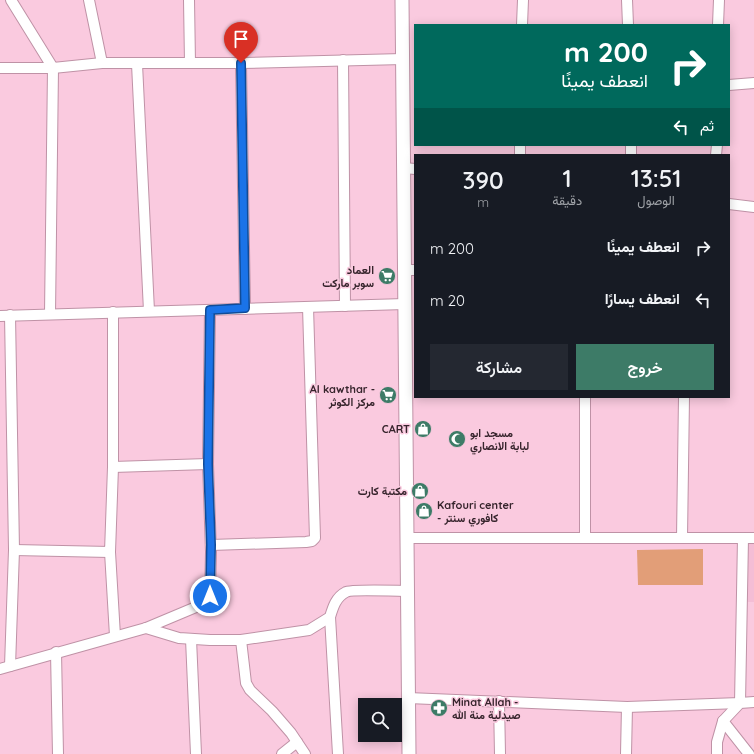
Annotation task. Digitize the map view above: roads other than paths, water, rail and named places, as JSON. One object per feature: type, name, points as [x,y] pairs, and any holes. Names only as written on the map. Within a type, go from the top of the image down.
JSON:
[{"type":"street","points":[[12,0],[53,68],[50,314]]},
{"type":"street","points":[[89,0],[102,63]]},
{"type":"street","points":[[189,0],[190,63]]},
{"type":"street","points":[[402,0],[403,59],[410,168],[410,270],[405,304],[409,754]]},
{"type":"street","points":[[522,24],[523,0]]},
{"type":"street","points":[[627,0],[628,24]]},
{"type":"street","points":[[718,24],[719,0]]},
{"type":"street","points":[[0,68],[53,68],[102,63],[241,63],[403,59]]},
{"type":"street","points":[[342,60],[345,306]]},
{"type":"street","points":[[241,63],[245,308]]},
{"type":"street","points":[[137,64],[149,311]]},
{"type":"street","points":[[730,84],[754,83]]},
{"type":"street","points":[[730,204],[754,207]]},
{"type":"street","points":[[210,310],[208,464],[211,545],[210,596],[208,602],[146,628],[5,667],[14,550],[5,373],[5,316],[405,304]]},
{"type":"street","points":[[211,545],[306,542],[312,541],[315,538],[308,307]]},
{"type":"street","points":[[113,312],[113,467],[110,552],[115,636]]},
{"type":"street","points":[[585,398],[585,538]]},
{"type":"street","points":[[682,538],[684,398]]},
{"type":"street","points":[[113,467],[208,464]]},
{"type":"street","points":[[407,538],[754,538]]},
{"type":"street","points":[[717,754],[717,742],[722,721],[740,702],[743,538]]},
{"type":"street","points":[[14,550],[110,552]]},
{"type":"street","points":[[338,754],[330,617],[333,606],[339,597],[348,590],[408,591]]},
{"type":"street","points":[[146,628],[178,638],[241,640],[309,630],[330,617]]},
{"type":"street","points":[[191,639],[196,754]]},
{"type":"street","points":[[241,640],[246,683],[250,690],[272,710],[291,733],[305,754]]},
{"type":"street","points":[[56,652],[58,754]]},
{"type":"street","points":[[408,698],[626,707],[754,702]]},
{"type":"street","points":[[499,701],[500,754]]},
{"type":"street","points":[[626,707],[626,754]]},
{"type":"street","points":[[722,721],[749,754]]},
{"type":"street","points":[[282,754],[297,742]]},
{"type":"place","name":"العماد سوبر ماركت","points":[[387,276]]},
{"type":"place","name":"Al kawthar - مركز الكوثر","points":[[388,395]]},
{"type":"place","name":"CART","points":[[423,429]]},
{"type":"place","name":"مسجد ابو لبابة الانصاري","points":[[457,439]]},
{"type":"place","name":"مكتبة كارت","points":[[420,491]]},
{"type":"place","name":"Kafouri center - كافوري سنتر","points":[[424,511]]},
{"type":"place","name":"Minat Allah - صيدلية منة الله","points":[[439,708]]}]
